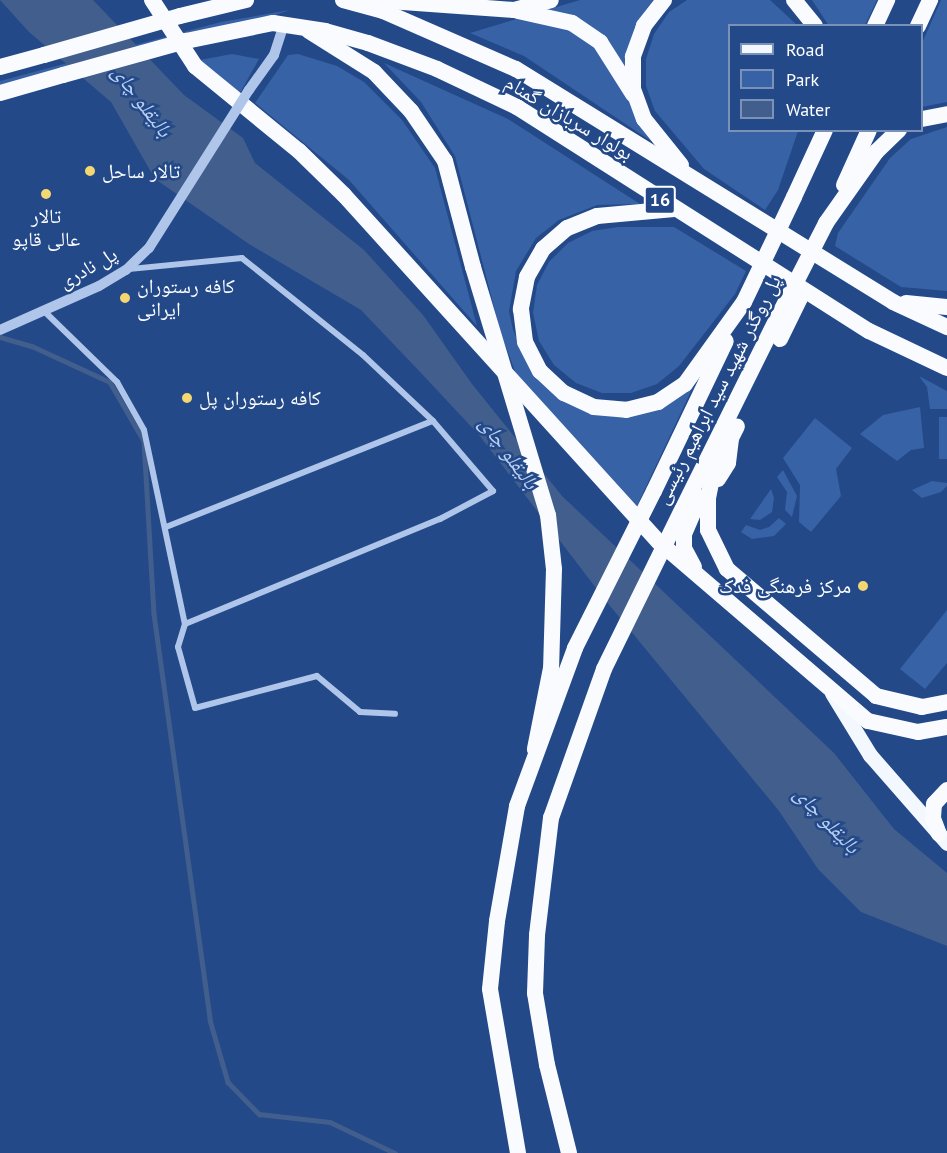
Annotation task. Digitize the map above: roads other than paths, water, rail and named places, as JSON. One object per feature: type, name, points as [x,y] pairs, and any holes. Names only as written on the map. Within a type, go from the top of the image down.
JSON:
[{"type":"highway","points":[[152,0],[195,66],[299,151],[344,195],[659,542],[868,721],[918,732],[947,727]]},
{"type":"highway","points":[[0,67],[227,2],[246,0]]},
{"type":"highway","name":"بولوار سربازان گمنام","points":[[343,0],[379,5],[516,69],[893,302],[947,327]]},
{"type":"highway","points":[[514,10],[551,0]]},
{"type":"highway","points":[[664,0],[644,26],[633,57],[633,89],[644,119],[693,180]]},
{"type":"highway","points":[[794,0],[813,24]]},
{"type":"highway","points":[[876,24],[887,0]]},
{"type":"highway","points":[[919,24],[930,0]]},
{"type":"highway","points":[[379,5],[434,2],[514,10],[572,24],[600,42],[638,103]]},
{"type":"highway","name":"بولوار سربازان گمنام","points":[[0,93],[186,41],[273,23],[303,27],[369,43],[436,69],[517,107],[869,331],[947,368]]},
{"type":"highway","points":[[303,27],[374,72],[411,111],[445,161],[473,267],[548,515],[554,569],[551,668],[535,749],[517,806],[505,863],[490,989],[518,1153]]},
{"type":"highway","points":[[923,119],[947,114]]},
{"type":"highway","points":[[794,197],[814,132]]},
{"type":"highway","name":"پل روگذر شهید سید ابراهیم رئیسی","points":[[535,749],[575,648],[692,419],[824,132]]},
{"type":"highway","name":"پل روگذر شهید سید ابراهیم رئیسی","points":[[569,1153],[547,1065],[535,993],[537,935],[550,818],[604,669],[682,508],[720,438],[826,224],[868,132]]},
{"type":"highway","points":[[826,224],[876,152],[897,132]]},
{"type":"highway","points":[[674,209],[597,216],[567,228],[543,249],[527,277],[521,309],[525,342],[540,371],[564,393],[594,407],[626,410],[658,402],[685,384],[744,302]]},
{"type":"highway","points":[[700,577],[684,548],[684,534],[712,484],[728,463],[731,438],[800,298],[796,285]]},
{"type":"highway","points":[[893,302],[947,307]]},
{"type":"highway","points":[[720,438],[708,498],[708,530],[727,569],[876,696],[922,707],[947,702]]},
{"type":"highway","points":[[943,838],[933,818],[934,804],[947,790]]},
{"type":"main road","points":[[827,686],[870,754],[943,838]]},
{"type":"street","name":"پل نادری","points":[[0,330],[126,270],[149,248],[249,90],[274,55],[284,25]]},
{"type":"street","points":[[126,270],[242,258],[363,355],[433,421],[494,491],[440,519],[185,624]]},
{"type":"street","points":[[44,311],[123,392],[150,447],[185,624],[178,647],[195,708],[317,676],[360,712],[395,714]]},
{"type":"street","points":[[166,527],[433,421]]},
{"type":"water","name":"بالیقلو چای","points":[[0,0],[93,0],[184,95],[243,138],[255,163],[364,250],[423,315],[472,384],[562,496],[834,753],[894,829],[947,873],[947,946],[861,912],[818,869],[779,811],[606,601],[479,435],[422,374],[361,310],[249,244],[155,179],[111,102],[29,32]]},
{"type":"waterway","points":[[0,337],[32,346],[110,382],[144,441],[154,614],[210,1020],[228,1082],[259,1114],[330,1122],[395,1153]]},
{"type":"place","name":"تالار ساحل","points":[[90,171]]},
{"type":"place","name":"تالار عالی قاپو","points":[[46,194]]},
{"type":"place","name":"کافه رستوران ایرانی","points":[[125,298]]},
{"type":"place","name":"کافه رستوران پل","points":[[187,398]]},
{"type":"place","name":"مرکز فرهنگی فدک","points":[[863,586]]}]
